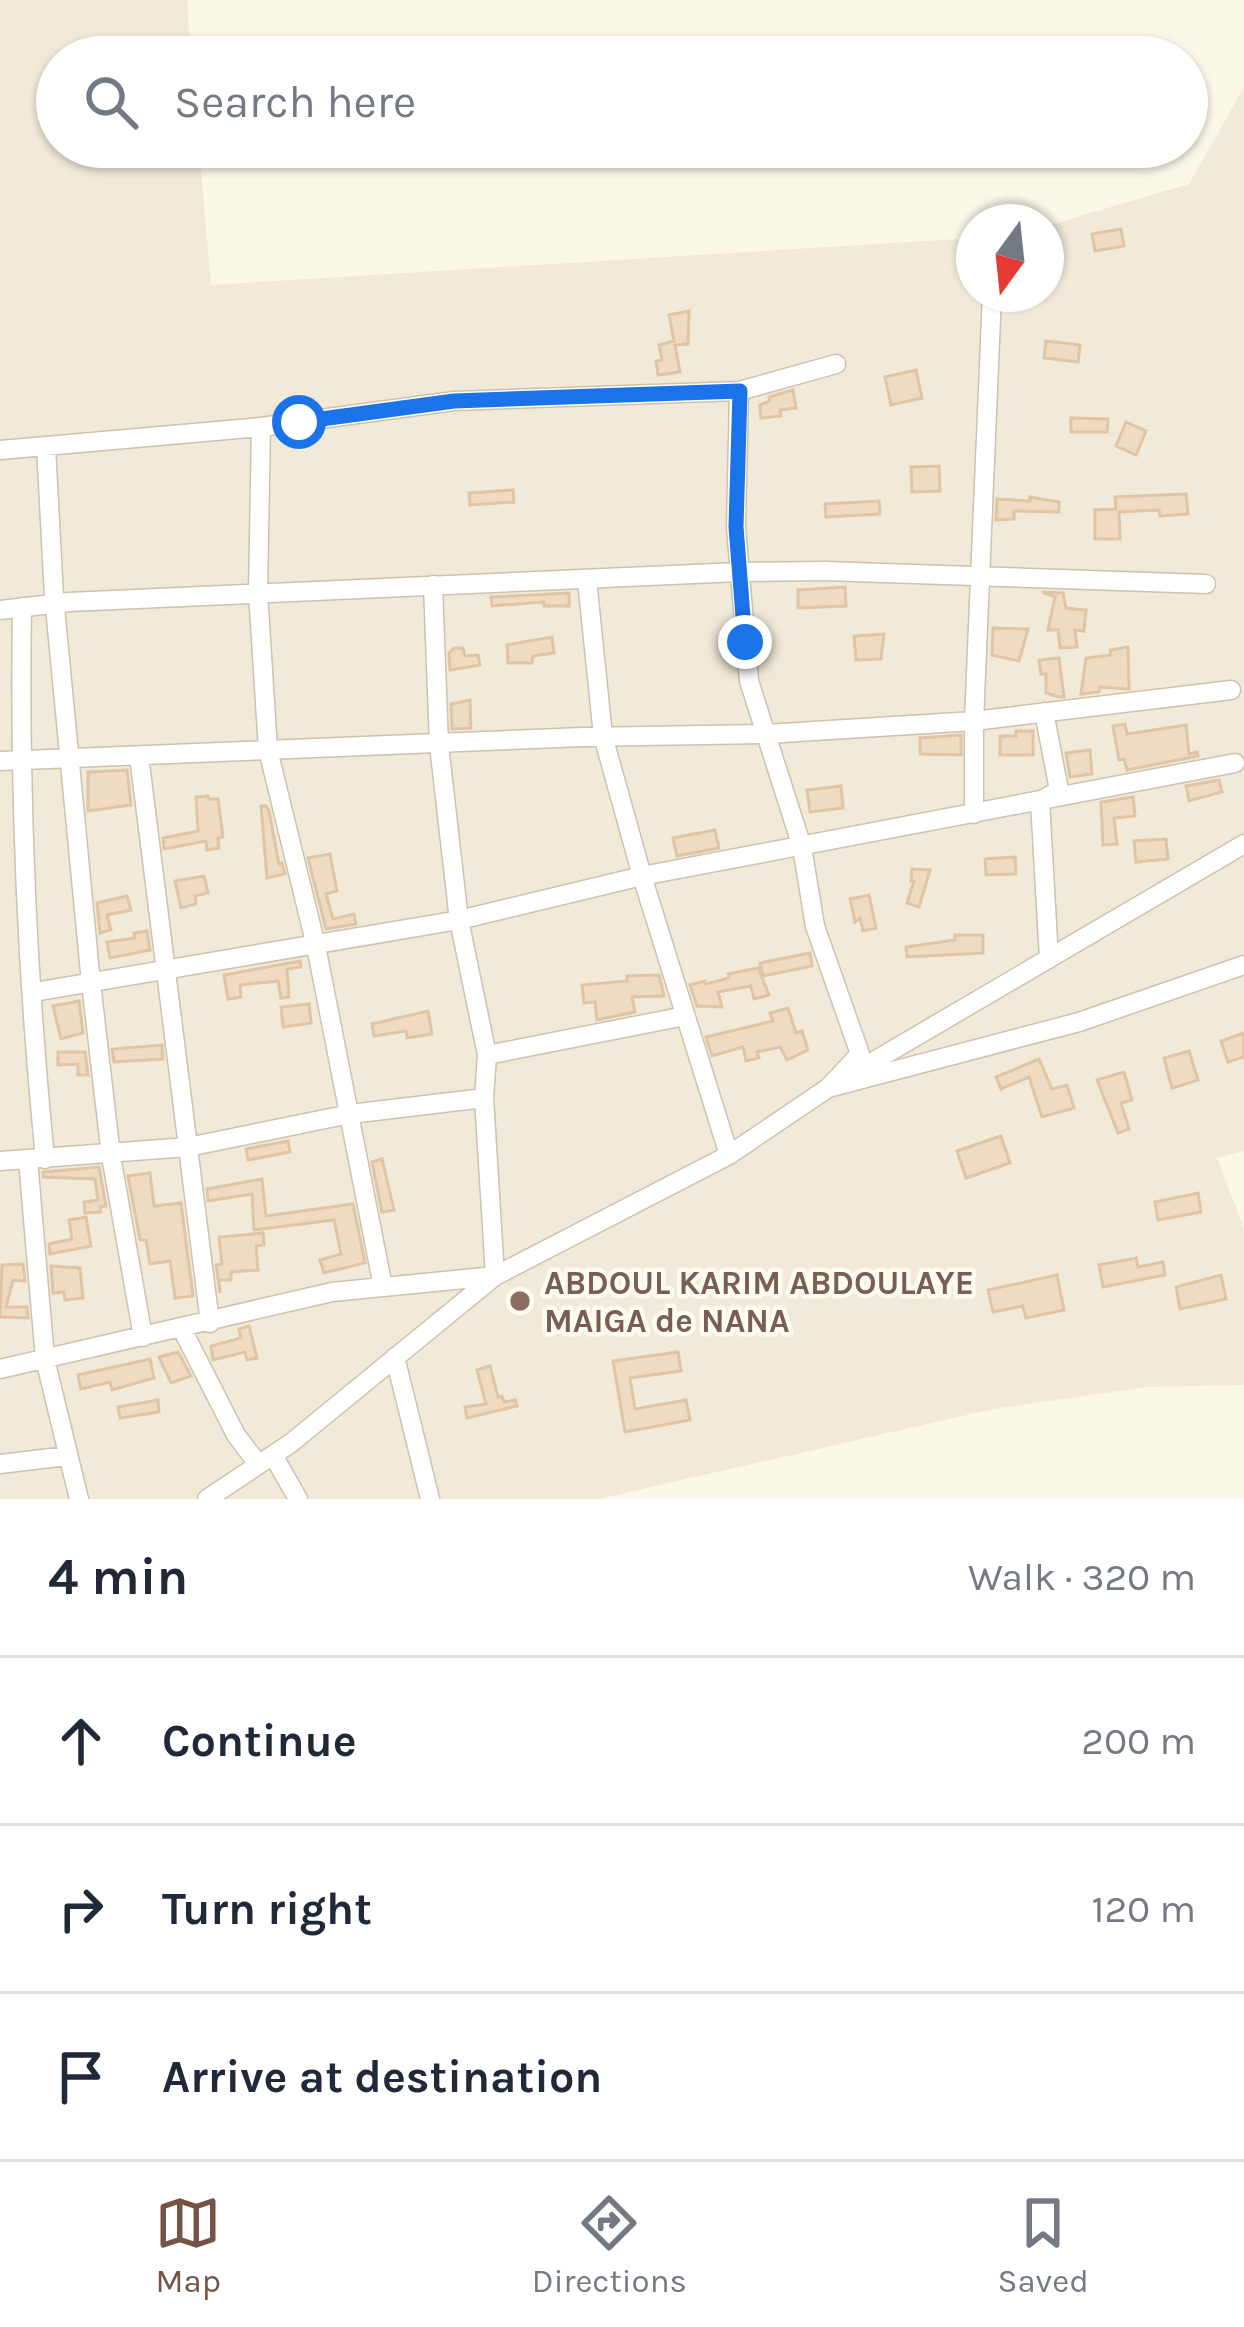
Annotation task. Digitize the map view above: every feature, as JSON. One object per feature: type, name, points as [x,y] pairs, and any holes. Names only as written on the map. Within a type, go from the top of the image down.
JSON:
[{"type":"street","points":[[974,814],[991,312]]},
{"type":"street","points":[[0,450],[261,427],[454,401],[740,391],[836,364]]},
{"type":"street","points":[[740,391],[739,572],[749,681],[802,847],[815,926],[860,1054],[828,1088]]},
{"type":"street","points":[[261,427],[258,592],[268,750],[316,946],[383,1287]]},
{"type":"street","points":[[46,446],[54,604],[91,983],[111,1156],[143,1337]]},
{"type":"street","points":[[0,610],[258,592],[739,572],[1207,584]]},
{"type":"street","points":[[587,580],[603,736],[728,1155]]},
{"type":"street","points":[[433,585],[439,745],[459,920],[487,1055],[484,1098],[495,1276]]},
{"type":"street","points":[[22,607],[10,761],[34,992],[46,1359],[79,1499]]},
{"type":"street","points":[[10,761],[603,736],[766,734],[974,721],[1231,690]]},
{"type":"street","points":[[1040,801],[1059,790],[1044,712]]},
{"type":"street","points":[[139,756],[209,1323]]},
{"type":"street","points":[[34,992],[459,920],[642,876],[1235,763]]},
{"type":"street","points":[[1040,801],[1049,959]]},
{"type":"street","points":[[207,1499],[266,1460],[495,1276],[728,1155],[828,1088],[1244,844]]},
{"type":"street","points":[[828,1088],[1078,1022],[1244,965]]},
{"type":"street","points":[[487,1055],[685,1016]]},
{"type":"street","points":[[0,1161],[188,1147],[350,1114],[484,1098]]},
{"type":"street","points":[[0,1369],[332,1292],[495,1276]]},
{"type":"street","points":[[182,1329],[236,1435],[266,1460],[298,1499]]},
{"type":"street","points":[[395,1358],[430,1499]]},
{"type":"street","points":[[0,1465],[67,1456]]},
{"type":"shaded area","points":[[0,0],[187,0],[190,36],[36,36],[36,168],[201,168],[211,285],[956,239],[956,312],[1064,312],[1064,221],[1189,184],[1198,168],[1208,168],[1208,150],[1244,87],[1244,1151],[1217,1158],[1244,1228],[1244,1385],[1147,1387],[993,1409],[598,1499],[0,1499]]},
{"type":"building","points":[[1121,229],[1124,246],[1095,251],[1092,234]]},
{"type":"building","points":[[689,311],[688,344],[675,345],[680,372],[658,375],[659,345],[674,341],[669,315]]},
{"type":"building","points":[[1046,341],[1080,345],[1078,362],[1044,358]]},
{"type":"building","points":[[916,370],[922,398],[891,405],[885,377]]},
{"type":"building","points":[[793,390],[796,408],[761,418],[760,405],[770,401],[769,397]]},
{"type":"building","points":[[1071,418],[1108,419],[1107,432],[1071,432]]},
{"type":"building","points":[[1126,422],[1146,431],[1136,455],[1116,446]]},
{"type":"building","points":[[939,466],[940,491],[912,492],[911,467]]},
{"type":"building","points":[[513,490],[514,502],[470,505],[469,493]]},
{"type":"building","points":[[1186,494],[1188,514],[1119,512],[1120,539],[1095,539],[1095,510],[1116,509],[1115,497]]},
{"type":"building","points":[[1030,497],[1059,502],[1059,512],[1014,511],[1014,519],[996,520],[997,499],[1030,501]]},
{"type":"building","points":[[879,501],[880,514],[826,517],[825,504]]},
{"type":"building","points":[[845,587],[846,606],[798,608],[798,590]]},
{"type":"building","points":[[1042,592],[1063,593],[1066,608],[1086,610],[1084,631],[1075,630],[1077,647],[1060,648],[1058,630],[1048,630],[1055,597]]},
{"type":"building","points":[[569,593],[569,606],[544,606],[544,602],[492,606],[491,597]]},
{"type":"building","points":[[993,628],[1028,629],[1019,661],[992,655]]},
{"type":"building","points":[[884,634],[881,659],[856,660],[854,636]]},
{"type":"building","points":[[552,637],[554,653],[533,656],[532,663],[508,663],[507,645]]},
{"type":"building","points":[[1128,647],[1129,689],[1100,687],[1099,692],[1081,694],[1086,658]]},
{"type":"building","points":[[463,648],[465,656],[478,655],[480,665],[450,670],[449,653]]},
{"type":"building","points":[[1059,658],[1064,697],[1046,693],[1046,674],[1041,674],[1039,660]]},
{"type":"building","points":[[470,700],[471,728],[452,729],[451,704]]},
{"type":"building","points":[[1125,724],[1127,734],[1186,725],[1189,754],[1197,752],[1198,756],[1127,770],[1124,759],[1119,760],[1113,726]]},
{"type":"building","points":[[1016,731],[1033,731],[1033,755],[1000,755],[1000,736],[1016,736]]},
{"type":"building","points":[[961,735],[961,755],[920,754],[920,738]]},
{"type":"building","points":[[1090,750],[1092,774],[1070,777],[1066,753]]},
{"type":"building","points":[[127,770],[131,805],[88,811],[88,772]]},
{"type":"building","points":[[1219,780],[1222,792],[1189,801],[1186,786]]},
{"type":"building","points":[[841,786],[843,808],[810,812],[807,790]]},
{"type":"building","points":[[196,797],[218,799],[223,837],[218,838],[219,848],[207,850],[206,841],[164,849],[163,838],[198,831]]},
{"type":"building","points":[[1133,797],[1135,816],[1114,818],[1117,844],[1103,845],[1101,802]]},
{"type":"building","points":[[261,806],[269,811],[285,874],[267,878]]},
{"type":"building","points":[[715,830],[719,848],[677,856],[673,838]]},
{"type":"building","points":[[1166,839],[1168,859],[1136,862],[1134,841]]},
{"type":"building","points":[[330,854],[337,891],[326,894],[333,919],[354,914],[356,924],[326,929],[308,858]]},
{"type":"building","points":[[1015,857],[1016,874],[986,875],[985,859]]},
{"type":"building","points":[[912,869],[930,870],[919,907],[907,903],[914,881]]},
{"type":"building","points":[[204,876],[208,893],[195,896],[196,904],[181,908],[175,881]]},
{"type":"building","points":[[869,895],[876,928],[863,931],[860,918],[855,922],[850,899]]},
{"type":"building","points":[[127,896],[131,910],[107,915],[111,930],[100,933],[97,903]]},
{"type":"building","points":[[147,931],[150,950],[110,958],[107,942]]},
{"type":"building","points":[[955,935],[983,935],[983,953],[907,957],[906,947],[955,940]]},
{"type":"building","points":[[810,953],[812,966],[763,976],[760,963]]},
{"type":"building","points":[[300,961],[301,967],[287,969],[289,997],[281,998],[278,981],[240,985],[241,997],[228,999],[224,975]]},
{"type":"building","points":[[758,968],[769,995],[754,999],[751,986],[718,992],[722,1007],[697,1006],[690,985]]},
{"type":"building","points":[[659,975],[664,996],[632,997],[635,1012],[597,1020],[595,1002],[584,1003],[582,985]]},
{"type":"building","points":[[79,1001],[83,1033],[61,1039],[53,1006]]},
{"type":"building","points":[[309,1004],[311,1023],[283,1027],[281,1007]]},
{"type":"building","points":[[788,1008],[808,1050],[787,1060],[780,1047],[757,1052],[759,1058],[746,1061],[743,1047],[712,1056],[706,1037],[773,1021],[770,1013]]},
{"type":"building","points":[[428,1011],[432,1034],[407,1038],[406,1031],[374,1036],[372,1024]]},
{"type":"building","points":[[1244,1033],[1244,1057],[1228,1062],[1221,1041]]},
{"type":"building","points":[[162,1045],[163,1059],[114,1062],[112,1049]]},
{"type":"building","points":[[1189,1051],[1198,1080],[1172,1088],[1164,1058]]},
{"type":"building","points":[[58,1052],[85,1052],[88,1075],[78,1075],[78,1064],[58,1065]]},
{"type":"building","points":[[1039,1059],[1052,1089],[1067,1085],[1074,1108],[1042,1117],[1029,1077],[1001,1089],[996,1077]]},
{"type":"building","points":[[1124,1072],[1132,1100],[1121,1103],[1129,1129],[1118,1133],[1097,1080]]},
{"type":"building","points":[[1001,1136],[1010,1163],[966,1178],[957,1151]]},
{"type":"building","points":[[288,1141],[290,1152],[248,1160],[246,1149]]},
{"type":"building","points":[[382,1159],[394,1210],[382,1212],[372,1162]]},
{"type":"building","points":[[99,1167],[106,1206],[100,1207],[101,1212],[85,1213],[84,1202],[98,1200],[95,1179],[43,1177],[43,1172]]},
{"type":"building","points":[[150,1173],[154,1206],[181,1203],[193,1296],[175,1298],[170,1261],[150,1264],[146,1240],[140,1240],[128,1176]]},
{"type":"building","points":[[262,1179],[266,1216],[353,1204],[365,1263],[324,1273],[320,1260],[341,1254],[334,1220],[254,1230],[252,1194],[208,1201],[207,1189]]},
{"type":"building","points":[[1198,1193],[1201,1212],[1158,1220],[1155,1202]]},
{"type":"building","points":[[86,1217],[91,1246],[50,1254],[49,1244],[72,1239],[69,1220]]},
{"type":"building","points":[[263,1233],[264,1245],[256,1246],[258,1270],[231,1272],[231,1280],[219,1280],[220,1293],[216,1265],[222,1264],[219,1237]]},
{"type":"building","points":[[1136,1258],[1138,1267],[1163,1262],[1165,1275],[1103,1287],[1099,1265]]},
{"type":"building","points":[[23,1264],[25,1281],[13,1280],[6,1307],[27,1307],[28,1318],[0,1317],[2,1265]]},
{"type":"building","points":[[51,1266],[80,1268],[83,1298],[65,1300],[64,1292],[53,1293]]},
{"type":"building","points":[[1057,1275],[1064,1310],[1026,1318],[1023,1306],[993,1312],[988,1290]]},
{"type":"building","points":[[1221,1275],[1226,1299],[1180,1309],[1176,1287]]},
{"type":"building","points":[[249,1326],[257,1358],[247,1360],[245,1352],[213,1360],[211,1346],[241,1338],[239,1329]]},
{"type":"building","points":[[178,1352],[191,1376],[171,1383],[159,1357]]},
{"type":"building","points":[[678,1352],[681,1371],[630,1378],[635,1409],[686,1400],[690,1420],[625,1432],[613,1361]]},
{"type":"building","points":[[150,1359],[154,1378],[112,1390],[110,1382],[81,1389],[78,1375]]},
{"type":"building","points":[[490,1366],[498,1397],[504,1402],[515,1400],[517,1406],[467,1418],[465,1407],[486,1404],[477,1370]]},
{"type":"building","points":[[158,1400],[159,1412],[120,1418],[118,1407]]},
{"type":"place","name":"ABDOUL KARIM ABDOULAYE MAIGA de NANA","points":[[520,1301]]},
{"type":"route","points":[[299,422],[454,401],[740,391],[736,527],[745,642]]}]
